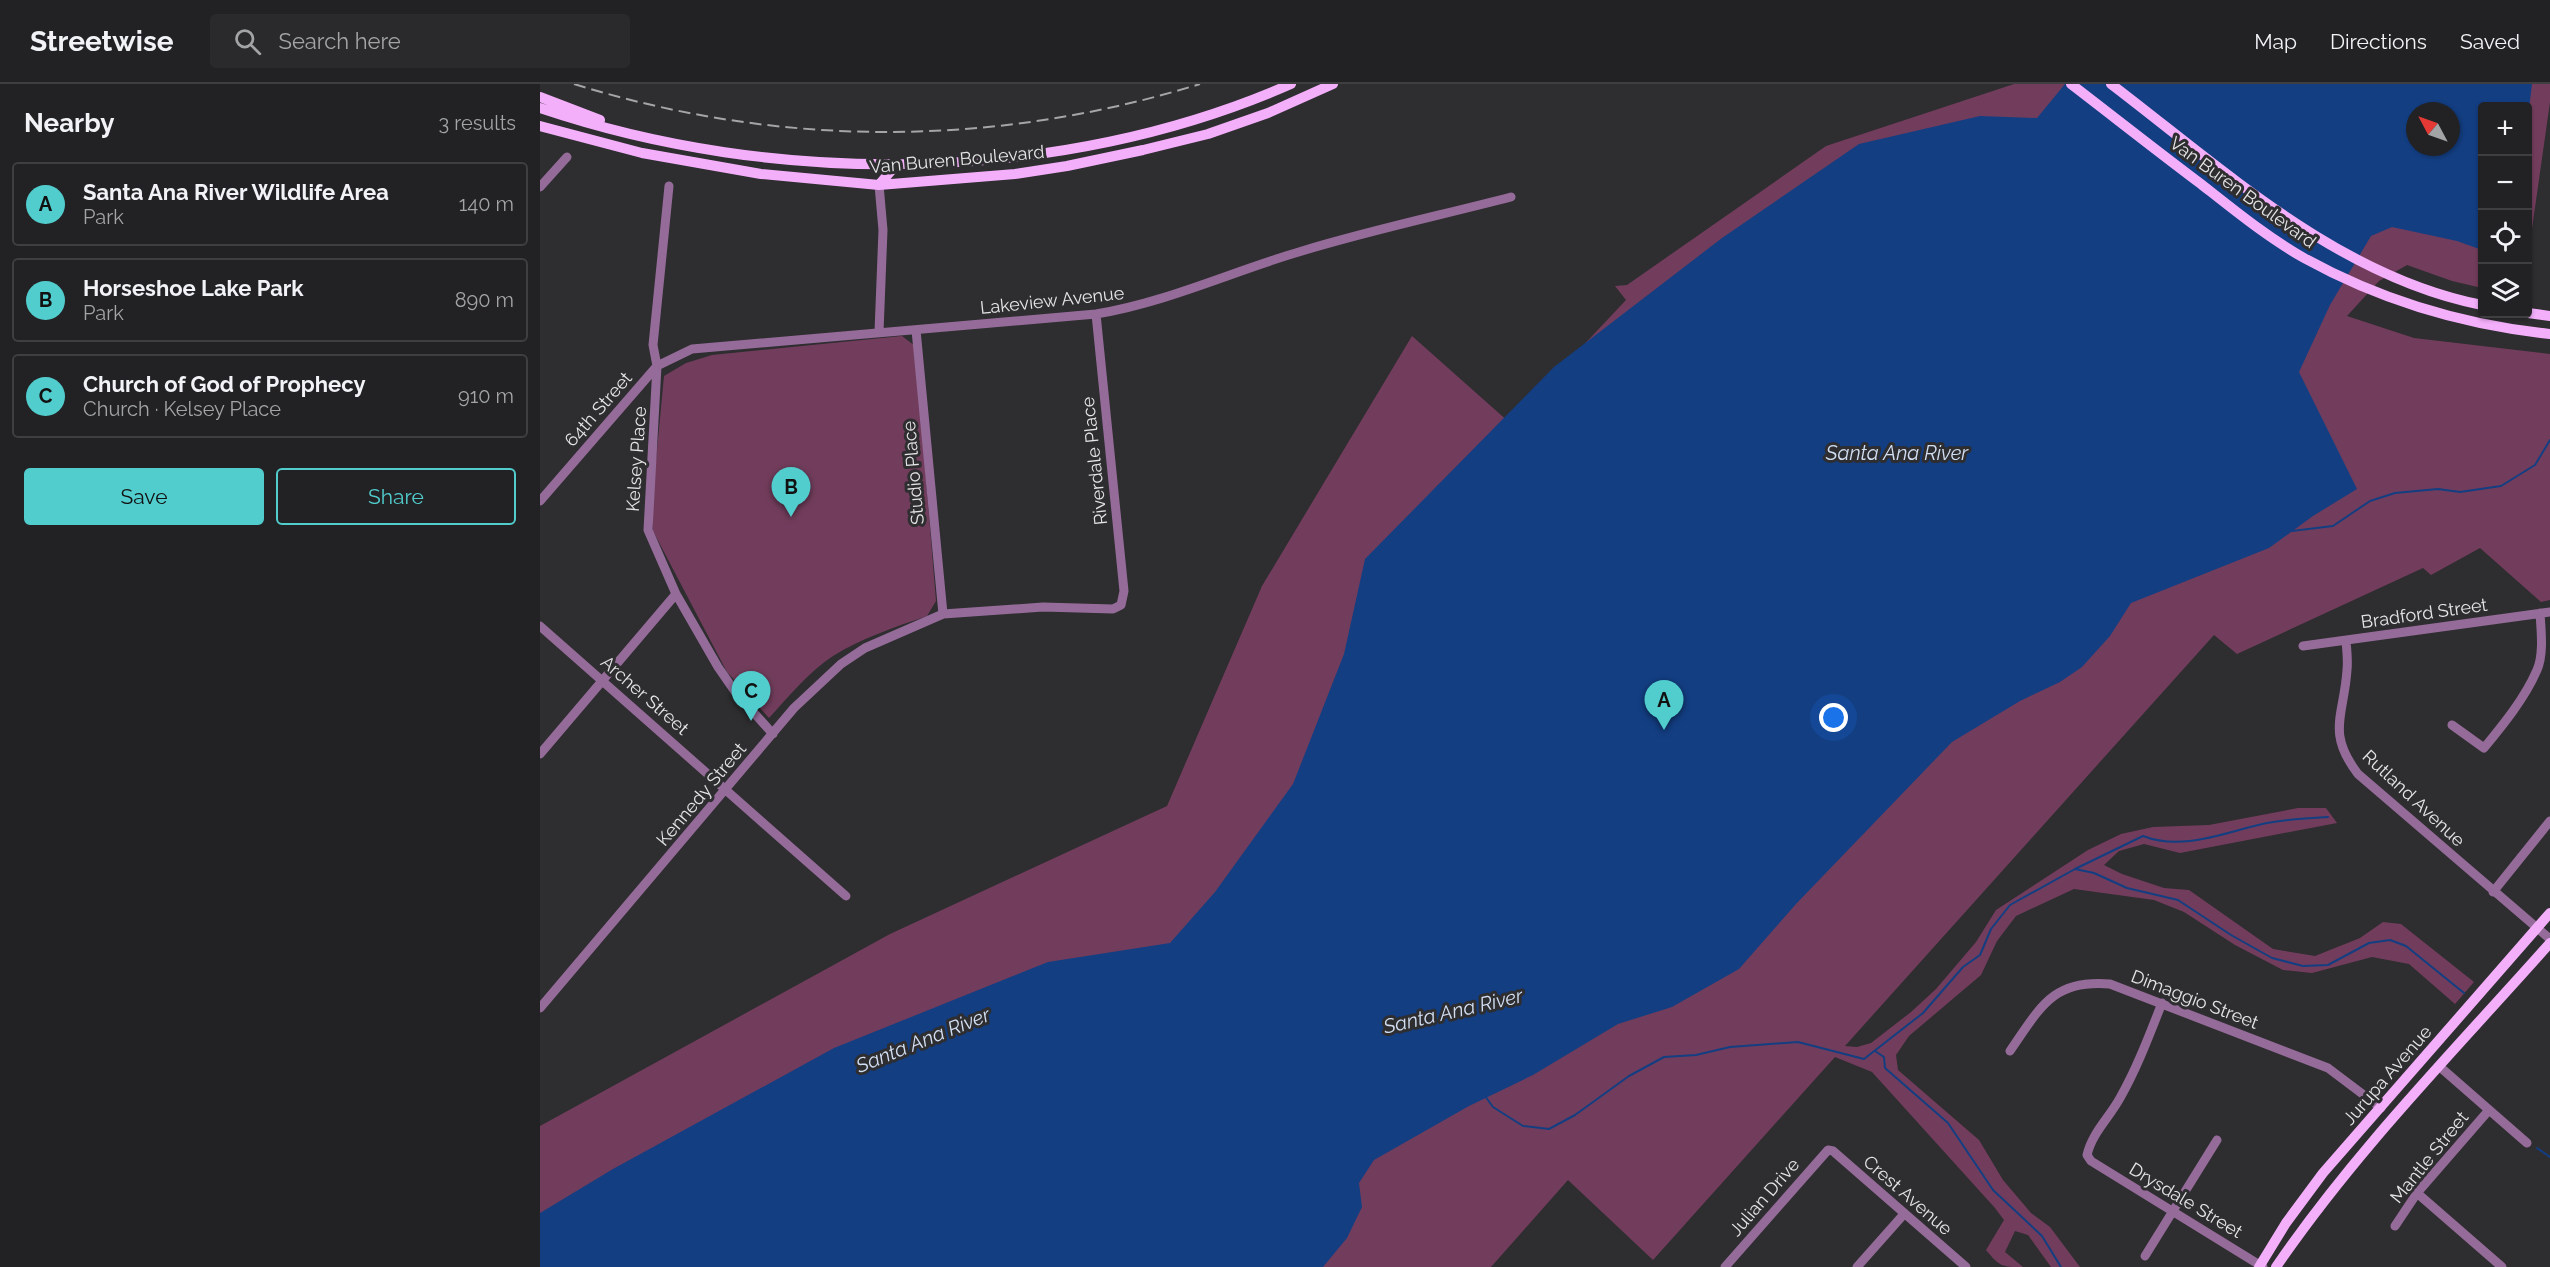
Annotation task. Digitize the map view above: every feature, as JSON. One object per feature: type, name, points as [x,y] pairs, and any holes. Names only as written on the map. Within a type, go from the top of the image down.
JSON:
[{"type":"main road","name":"Van Buren Boulevard","points":[[540,108],[610,128],[711,150],[895,166],[976,162],[1092,145],[1204,117],[1291,84]]},
{"type":"main road","name":"Van Buren Boulevard","points":[[540,126],[642,153],[761,174],[879,185],[1015,174],[1143,150],[1208,134],[1268,113],[1333,84]]},
{"type":"main road","name":"Van Buren Boulevard","points":[[2071,84],[2286,247],[2385,296],[2487,325],[2550,334]]},
{"type":"main road","name":"Van Buren Boulevard","points":[[2111,84],[2306,229],[2395,277],[2425,290],[2478,304]]},
{"type":"main road","points":[[540,97],[598,118],[610,128]]},
{"type":"main road","points":[[879,185],[895,166]]},
{"type":"main road","points":[[2532,314],[2550,316]]},
{"type":"main road","name":"Jurupa Avenue","points":[[2261,1266],[2286,1223],[2323,1173],[2550,913]]},
{"type":"main road","name":"Jurupa Avenue","points":[[2276,1267],[2312,1215],[2349,1169],[2549,939]]},
{"type":"street","points":[[540,188],[567,157]]},
{"type":"street","points":[[879,185],[883,230],[879,332]]},
{"type":"street","name":"Kelsey Place","points":[[669,186],[653,345],[657,366],[648,530],[676,594],[718,668],[736,693],[773,734]]},
{"type":"street","name":"Lakeview Avenue","points":[[657,366],[692,349],[1096,314],[1130,308],[1183,293],[1301,251],[1511,197]]},
{"type":"street","name":"Riverdale Place","points":[[1096,314],[1124,591],[1121,605]]},
{"type":"street","name":"Studio Place","points":[[916,330],[943,614]]},
{"type":"street","name":"64th Street","points":[[540,501],[657,366]]},
{"type":"street","points":[[540,754],[676,594]]},
{"type":"street","name":"Kennedy Street","points":[[540,1008],[773,734],[816,685],[841,664],[894,634],[943,614],[1043,607],[1113,609],[1121,605]]},
{"type":"street","points":[[2452,725],[2484,748],[2496,734],[2538,668],[2545,612]]},
{"type":"street","name":"Bradford Street","points":[[2303,646],[2346,642],[2545,612]]},
{"type":"street","name":"Archer Street","points":[[540,626],[846,896]]},
{"type":"street","name":"Rutland Avenue","points":[[2346,642],[2347,671],[2338,720],[2345,757],[2358,774],[2549,939]]},
{"type":"street","points":[[2493,892],[2550,821]]},
{"type":"street","name":"Dimaggio Street","points":[[2010,1051],[2042,1006],[2063,989],[2087,982],[2110,984],[2328,1068],[2381,1108]]},
{"type":"street","name":"Drysdale Street","points":[[2162,1003],[2139,1061],[2118,1101],[2090,1142],[2087,1155],[2091,1161],[2261,1266]]},
{"type":"street","points":[[2440,1067],[2527,1143]]},
{"type":"street","name":"Mantle Street","points":[[2395,1226],[2417,1193],[2489,1110]]},
{"type":"street","points":[[2145,1257],[2217,1140]]},
{"type":"street","name":"Crest Avenue","points":[[1828,1150],[1833,1151],[1966,1267]]},
{"type":"street","name":"Julian Drive","points":[[1725,1267],[1828,1150]]},
{"type":"street","points":[[2417,1193],[2502,1267]]},
{"type":"street","points":[[1857,1267],[1904,1214]]},
{"type":"shaded area","name":"Santa Ana River","points":[[2014,84],[2550,84],[2550,102],[2532,229],[2532,102],[2478,102],[2478,287],[2452,281],[2407,265],[2379,281],[2347,316],[2414,338],[2550,354],[2550,600],[2541,602],[2480,548],[2431,575],[2423,568],[2237,654],[2214,635],[1845,1046],[1857,1047],[1871,1043],[1911,1012],[1936,989],[1976,942],[1996,910],[2088,850],[2121,834],[2153,827],[2209,825],[2298,808],[2326,808],[2337,823],[2180,853],[2144,844],[2119,851],[2104,865],[2122,874],[2164,888],[2189,890],[2273,949],[2315,956],[2360,938],[2383,922],[2401,924],[2474,982],[2455,1004],[2409,964],[2372,957],[2312,973],[2283,970],[2235,945],[2184,912],[2154,900],[2074,889],[2016,916],[1997,941],[1981,975],[1909,1036],[1896,1055],[1898,1070],[1979,1140],[2003,1180],[2031,1213],[2050,1227],[2080,1267],[2051,1267],[2028,1235],[2015,1231],[2005,1252],[2023,1267],[2002,1265],[1995,1260],[1986,1250],[2004,1220],[1995,1208],[1872,1072],[1835,1057],[1653,1260],[1568,1180],[1491,1267],[540,1267],[540,1126],[890,934],[1167,806],[1262,586],[1412,336],[1510,423],[1626,300],[1615,286],[1627,285],[1826,146]]},
{"type":"shaded area","points":[[902,336],[915,346],[936,601],[927,616],[867,638],[824,662],[769,718],[727,672],[653,531],[652,503],[664,376],[686,363],[712,355]]},
{"type":"water","name":"Santa Ana River","points":[[2065,84],[2532,84],[2530,102],[2478,102],[2478,249],[2457,241],[2392,227],[2371,236],[2330,305],[2299,372],[2357,489],[2313,516],[2269,548],[2131,603],[2110,636],[2082,667],[2060,682],[2020,701],[1952,742],[1796,904],[1739,969],[1672,1007],[1618,1024],[1533,1075],[1469,1106],[1374,1160],[1359,1183],[1362,1207],[1347,1238],[1323,1267],[540,1267],[540,1213],[613,1169],[834,1048],[1048,962],[1170,943],[1215,892],[1293,784],[1344,654],[1365,559],[1554,367],[1722,238],[1859,144],[1980,116],[2037,118]]},
{"type":"waterway","points":[[2292,531],[2333,526],[2370,501],[2395,493],[2438,489],[2460,492],[2501,486],[2535,465],[2550,440]]},
{"type":"waterway","points":[[2075,869],[2143,836],[2174,842],[2190,841],[2275,822],[2328,817]]},
{"type":"waterway","points":[[1485,1096],[1493,1107],[1523,1126],[1549,1129],[1575,1115],[1629,1076],[1664,1057],[1696,1055],[1730,1047],[1798,1042],[1864,1059],[1923,1013],[1963,967],[1980,955],[1991,929],[2010,905],[2075,869],[2094,873],[2127,888],[2178,900],[2231,935],[2272,958],[2303,966],[2328,965],[2369,943],[2390,940],[2406,946],[2464,993]]},
{"type":"waterway","points":[[1875,1051],[1884,1057],[1885,1068],[1948,1123],[1993,1190],[2042,1236],[2061,1267]]},
{"type":"waterway","points":[[2537,1148],[2550,1157]]},
{"type":"railway","points":[[574,84],[652,105],[730,120],[808,129],[887,132],[965,129],[1044,120],[1122,105],[1200,84]]},
{"type":"place","name":"Horseshoe Lake Park","points":[[791,517]]},
{"type":"place","name":"Church of God of Prophecy","points":[[751,721]]},
{"type":"place","name":"Santa Ana River Wildlife Area","points":[[1664,730]]}]
